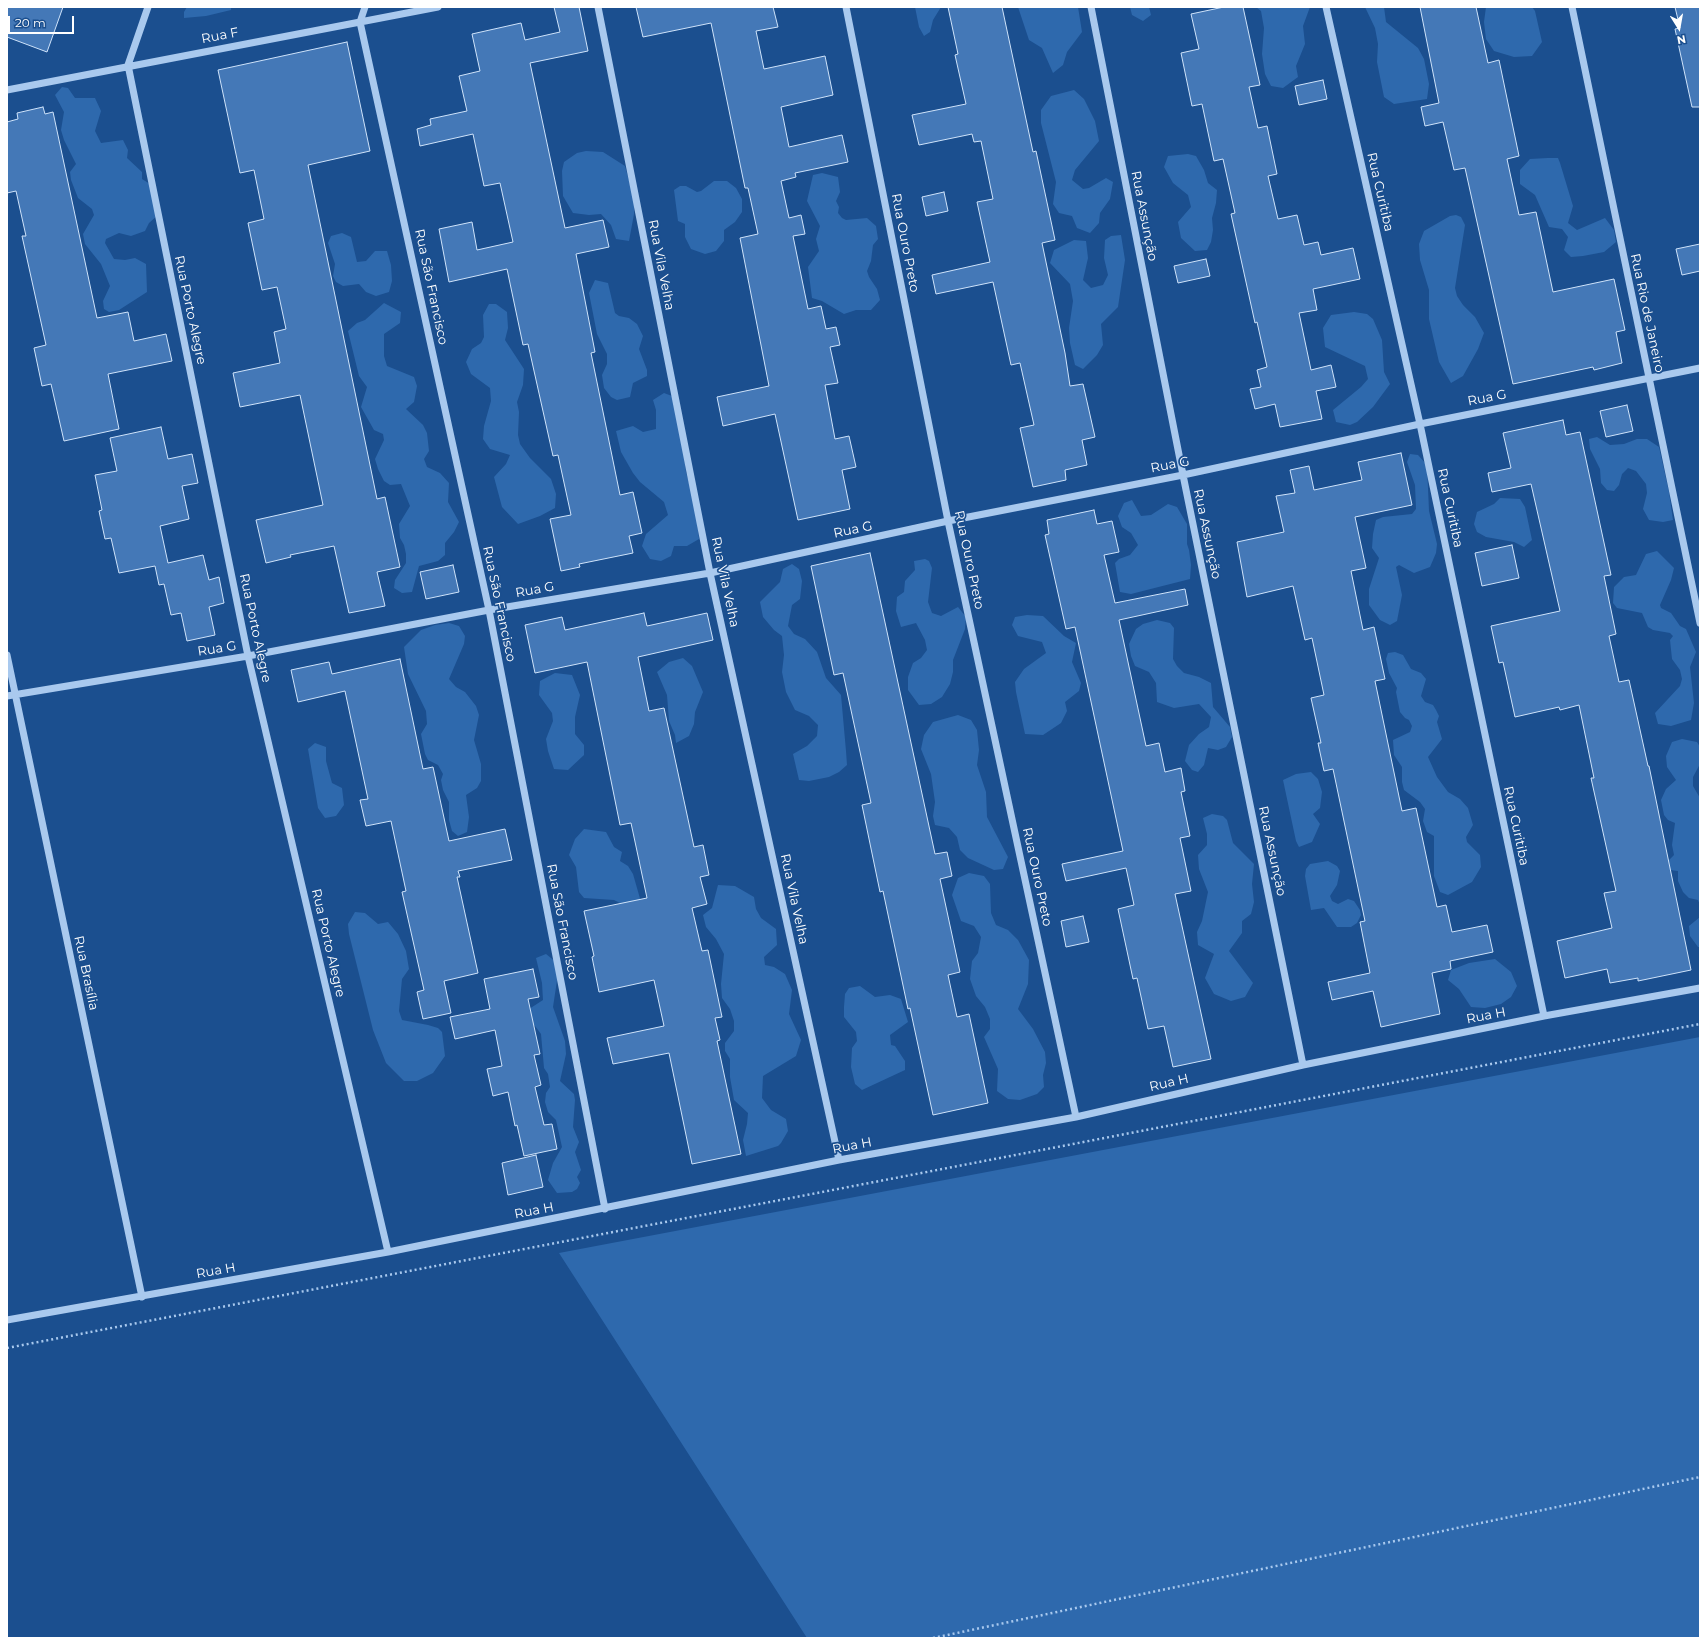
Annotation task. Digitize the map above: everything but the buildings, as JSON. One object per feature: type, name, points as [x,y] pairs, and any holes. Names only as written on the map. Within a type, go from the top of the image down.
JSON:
[{"type":"street","points":[[128,65],[148,7]]},
{"type":"street","points":[[360,22],[365,7]]},
{"type":"street","name":"Rua F","points":[[7,90],[128,65],[438,7]]},
{"type":"street","name":"Rua Vila Velha","points":[[598,7],[710,573],[839,1160]]},
{"type":"street","name":"Rua Ouro Preto","points":[[846,7],[948,521],[1076,1117]]},
{"type":"street","name":"Rua Assunção","points":[[1091,7],[1183,475],[1303,1065]]},
{"type":"street","name":"Rua Curitiba","points":[[1326,7],[1420,424],[1544,1016]]},
{"type":"street","name":"Rua Rio de Janeiro","points":[[1572,7],[1648,379],[1700,623]]},
{"type":"street","name":"Rua São Francisco","points":[[360,22],[489,610],[606,1209]]},
{"type":"street","name":"Rua Porto Alegre","points":[[128,65],[248,656],[388,1252]]},
{"type":"street","name":"Rua G","points":[[7,696],[248,656],[489,610],[710,573],[948,521],[1183,475],[1420,424],[1700,368]]},
{"type":"street","name":"Rua Brasília","points":[[7,654],[142,1297]]},
{"type":"street","name":"Rua H","points":[[7,1320],[388,1252],[606,1209],[839,1160],[1076,1117],[1303,1065],[1544,1016],[1700,988]]},
{"type":"path","points":[[7,1348],[1700,1024]]},
{"type":"path","points":[[933,1638],[1700,1477]]},
{"type":"shaded area","points":[[187,7],[231,7],[231,10],[206,16],[184,18],[184,12]]},
{"type":"shaded area","points":[[915,7],[941,7],[933,20],[930,32],[924,36],[919,27]]},
{"type":"shaded area","points":[[1018,7],[1078,7],[1082,32],[1067,52],[1063,65],[1053,73],[1042,48],[1029,40]]},
{"type":"shaded area","points":[[1130,7],[1149,7],[1151,15],[1143,21],[1132,15]]},
{"type":"shaded area","points":[[1256,7],[1310,7],[1303,26],[1305,44],[1296,66],[1298,77],[1283,88],[1271,86],[1265,74],[1262,54],[1264,28],[1261,11]]},
{"type":"shaded area","points":[[1365,7],[1384,7],[1386,22],[1418,48],[1424,59],[1429,84],[1427,99],[1394,104],[1384,97],[1377,62],[1378,44],[1375,28]]},
{"type":"shaded area","points":[[1486,7],[1532,7],[1535,11],[1542,42],[1532,56],[1514,57],[1494,51],[1486,39],[1484,22]]},
{"type":"shaded area","points":[[62,87],[68,88],[75,98],[95,98],[101,111],[95,131],[101,143],[123,140],[128,150],[127,158],[142,172],[142,179],[150,184],[159,214],[149,223],[145,231],[131,236],[119,233],[106,239],[105,243],[114,259],[125,260],[135,258],[146,264],[147,292],[119,310],[109,312],[104,309],[103,301],[110,286],[101,264],[85,244],[83,234],[94,215],[92,209],[78,198],[71,180],[70,172],[76,164],[64,140],[61,130],[64,112],[55,95]]},
{"type":"shaded area","points":[[1074,90],[1084,99],[1095,121],[1099,141],[1075,170],[1072,180],[1083,189],[1089,188],[1106,178],[1113,182],[1110,199],[1100,213],[1099,223],[1090,233],[1077,228],[1072,216],[1059,213],[1053,204],[1056,182],[1041,123],[1041,110],[1051,96]]},
{"type":"shaded area","points":[[586,151],[603,152],[625,166],[634,199],[634,214],[629,241],[616,239],[611,225],[601,214],[589,215],[573,213],[563,196],[562,171],[564,162],[577,153]]},
{"type":"shaded area","points":[[1188,154],[1196,156],[1204,170],[1208,183],[1217,190],[1216,203],[1212,218],[1213,230],[1211,242],[1207,250],[1195,251],[1181,238],[1178,222],[1191,207],[1188,195],[1173,183],[1164,167],[1168,156]]},
{"type":"shaded area","points":[[1558,158],[1560,163],[1573,206],[1568,223],[1577,230],[1605,218],[1614,230],[1616,242],[1604,252],[1571,257],[1564,250],[1568,237],[1562,229],[1549,227],[1535,195],[1520,184],[1520,170],[1530,159]]},
{"type":"shaded area","points":[[822,173],[838,177],[840,192],[836,201],[839,207],[838,213],[842,218],[846,220],[867,218],[876,226],[878,239],[873,245],[871,261],[867,271],[877,289],[880,300],[871,310],[856,310],[844,314],[822,301],[812,298],[808,267],[819,251],[816,239],[820,226],[807,201],[813,175]]},
{"type":"shaded area","points":[[714,181],[727,181],[736,188],[742,199],[742,212],[735,222],[724,230],[724,241],[716,251],[705,254],[691,249],[685,237],[685,224],[678,221],[674,190],[680,186],[686,186],[697,192],[701,191]]},
{"type":"shaded area","points":[[1456,215],[1461,217],[1465,225],[1455,288],[1457,296],[1463,305],[1475,317],[1484,333],[1478,349],[1463,376],[1451,383],[1439,362],[1429,319],[1429,290],[1420,260],[1419,244],[1424,231],[1450,216]]},
{"type":"shaded area","points":[[342,233],[351,237],[357,262],[366,261],[375,251],[387,251],[391,265],[392,281],[389,292],[376,296],[366,292],[359,284],[343,286],[336,282],[333,276],[335,264],[328,243],[331,236]]},
{"type":"shaded area","points":[[1121,235],[1125,260],[1118,307],[1101,324],[1103,345],[1097,355],[1083,369],[1075,365],[1070,343],[1069,328],[1073,301],[1070,284],[1050,263],[1054,250],[1074,240],[1086,241],[1088,258],[1083,280],[1091,288],[1103,285],[1108,275],[1104,258],[1105,240],[1111,236]]},
{"type":"shaded area","points":[[595,280],[608,283],[615,313],[619,316],[629,318],[637,324],[643,336],[639,349],[647,370],[647,376],[633,383],[630,397],[617,400],[611,397],[604,388],[602,375],[607,364],[607,354],[597,334],[589,293]]},
{"type":"shaded area","points":[[384,303],[401,312],[400,323],[384,334],[384,356],[387,366],[414,377],[417,386],[414,402],[406,409],[423,425],[427,433],[429,451],[424,459],[427,467],[440,473],[449,483],[448,502],[459,522],[454,532],[445,543],[445,555],[438,561],[419,566],[412,592],[402,593],[394,588],[395,580],[406,563],[406,554],[404,545],[400,538],[399,524],[410,506],[401,484],[390,485],[384,481],[378,469],[375,459],[384,440],[383,434],[374,430],[361,407],[367,387],[359,376],[348,331],[357,323],[365,320]]},
{"type":"shaded area","points":[[489,304],[496,304],[507,312],[508,328],[505,340],[524,369],[523,385],[517,402],[519,412],[518,435],[520,444],[530,458],[551,479],[556,494],[555,508],[540,516],[518,524],[502,507],[494,477],[506,464],[510,455],[490,449],[483,439],[484,426],[491,401],[490,388],[471,374],[466,362],[472,349],[481,343],[484,337],[483,315]]},
{"type":"shaded area","points":[[1354,312],[1367,314],[1373,319],[1382,340],[1384,372],[1390,384],[1373,407],[1357,422],[1350,425],[1336,422],[1333,410],[1361,387],[1368,379],[1365,366],[1325,347],[1323,328],[1331,315]]},
{"type":"shaded area","points":[[664,393],[672,396],[683,448],[686,472],[695,504],[699,539],[687,546],[674,546],[671,556],[661,561],[650,559],[642,546],[646,534],[668,515],[664,502],[640,482],[633,473],[621,452],[616,431],[633,426],[643,432],[656,429],[656,410],[653,400]]},
{"type":"shaded area","points":[[1597,437],[1610,445],[1624,444],[1637,439],[1647,439],[1659,447],[1669,492],[1673,520],[1663,522],[1649,520],[1643,509],[1647,493],[1646,484],[1636,471],[1628,468],[1622,474],[1619,485],[1614,491],[1607,490],[1601,483],[1600,469],[1590,449],[1589,439]]},
{"type":"shaded area","points":[[1410,454],[1418,455],[1427,465],[1429,511],[1437,544],[1436,553],[1430,567],[1414,573],[1399,565],[1396,567],[1402,595],[1397,621],[1390,625],[1380,620],[1369,605],[1369,589],[1379,558],[1372,548],[1373,534],[1376,520],[1383,517],[1412,514],[1416,509],[1415,485],[1407,462]]},
{"type":"shaded area","points":[[1500,498],[1520,499],[1525,507],[1532,540],[1524,547],[1514,542],[1486,537],[1477,532],[1474,524],[1477,512],[1494,504]]},
{"type":"shaded area","points":[[1132,500],[1141,516],[1151,515],[1168,504],[1177,507],[1187,524],[1187,544],[1191,565],[1190,579],[1131,594],[1120,592],[1115,563],[1119,559],[1130,555],[1138,545],[1131,533],[1122,527],[1118,516],[1124,503]]},
{"type":"shaded area","points":[[1657,551],[1674,568],[1671,580],[1660,605],[1661,608],[1671,613],[1680,626],[1686,629],[1696,652],[1690,667],[1694,703],[1691,720],[1671,726],[1658,724],[1655,713],[1680,686],[1682,679],[1680,670],[1672,659],[1670,640],[1673,636],[1670,633],[1653,630],[1648,627],[1642,613],[1617,608],[1613,603],[1614,587],[1624,577],[1636,575],[1646,554]]},
{"type":"shaded area","points":[[925,559],[929,561],[932,568],[928,602],[932,613],[941,616],[958,607],[966,617],[965,629],[953,660],[953,672],[950,684],[942,697],[931,704],[919,705],[908,690],[908,677],[913,663],[921,658],[927,650],[925,640],[916,623],[901,627],[896,611],[897,597],[904,592],[905,581],[915,570],[914,561]]},
{"type":"shaded area","points":[[792,564],[799,569],[802,581],[800,599],[792,605],[788,626],[794,634],[805,639],[817,652],[826,678],[841,695],[846,751],[847,765],[839,772],[829,777],[809,781],[799,780],[793,754],[807,746],[817,736],[818,725],[809,716],[795,710],[786,692],[782,672],[784,655],[782,636],[774,630],[763,617],[760,602],[780,582],[783,569]]},
{"type":"shaded area","points":[[1027,615],[1043,616],[1064,636],[1076,643],[1072,662],[1081,683],[1079,691],[1065,702],[1067,711],[1061,723],[1043,735],[1025,734],[1016,692],[1015,682],[1024,669],[1046,653],[1042,642],[1018,636],[1012,625],[1015,617]]},
{"type":"shaded area","points":[[1157,620],[1170,623],[1174,628],[1173,659],[1184,673],[1199,677],[1211,683],[1213,707],[1230,727],[1232,737],[1226,747],[1218,750],[1208,748],[1204,765],[1198,772],[1192,770],[1185,761],[1189,745],[1199,734],[1209,727],[1211,717],[1199,704],[1174,708],[1157,702],[1156,683],[1149,672],[1135,666],[1131,656],[1129,644],[1136,629],[1143,624]]},
{"type":"shaded area","points":[[449,623],[459,626],[465,636],[464,644],[449,679],[456,687],[465,692],[476,706],[479,715],[474,740],[481,764],[481,781],[477,788],[466,795],[469,817],[467,832],[458,836],[452,831],[449,820],[449,802],[443,790],[441,780],[443,774],[438,765],[428,760],[425,754],[421,734],[427,724],[426,711],[408,674],[404,647],[421,630],[435,625]]},
{"type":"shaded area","points":[[1395,652],[1403,655],[1411,669],[1421,673],[1426,679],[1421,696],[1425,702],[1433,705],[1439,716],[1437,722],[1442,739],[1428,757],[1437,777],[1448,792],[1460,799],[1468,808],[1473,825],[1466,837],[1467,842],[1480,855],[1481,867],[1472,882],[1448,895],[1440,892],[1434,876],[1434,836],[1427,832],[1423,821],[1425,809],[1420,802],[1404,790],[1402,782],[1402,767],[1394,755],[1393,740],[1410,732],[1412,726],[1409,720],[1400,712],[1396,692],[1397,688],[1389,673],[1386,659],[1388,653]]},
{"type":"shaded area","points":[[683,658],[692,666],[703,692],[695,712],[694,724],[689,736],[676,743],[675,735],[669,721],[667,695],[657,672],[669,662]]},
{"type":"shaded area","points":[[555,673],[572,675],[580,695],[575,717],[575,734],[584,745],[584,755],[568,770],[554,769],[546,739],[553,721],[552,713],[539,695],[540,681]]},
{"type":"shaded area","points":[[958,715],[971,720],[977,730],[979,750],[977,765],[986,792],[987,817],[1008,857],[1003,869],[994,870],[968,858],[960,850],[957,837],[949,828],[935,825],[933,816],[935,802],[931,774],[921,749],[924,735],[933,722]]},
{"type":"shaded area","points":[[1682,739],[1697,742],[1700,747],[1700,764],[1693,777],[1693,786],[1700,798],[1700,905],[1698,900],[1689,898],[1683,892],[1678,881],[1678,871],[1670,870],[1668,861],[1674,855],[1672,845],[1675,823],[1668,820],[1664,815],[1661,800],[1666,789],[1676,780],[1667,767],[1666,756],[1672,742]]},
{"type":"shaded area","points":[[315,743],[326,747],[326,761],[332,783],[342,788],[344,805],[336,816],[325,818],[318,808],[308,749]]},
{"type":"shaded area","points":[[1311,772],[1318,779],[1322,792],[1320,808],[1313,814],[1320,824],[1312,842],[1299,847],[1296,841],[1283,780],[1296,774]]},
{"type":"shaded area","points":[[1212,814],[1223,816],[1227,820],[1233,843],[1254,864],[1252,884],[1254,902],[1251,914],[1242,921],[1242,933],[1229,951],[1253,983],[1245,997],[1231,1001],[1214,994],[1205,978],[1214,954],[1198,945],[1197,932],[1202,921],[1208,892],[1199,869],[1198,855],[1207,845],[1207,834],[1203,818]]},
{"type":"shaded area","points":[[584,829],[606,832],[614,847],[622,852],[620,861],[628,866],[633,874],[641,902],[626,906],[614,900],[584,898],[579,892],[576,867],[569,855],[575,839]]},
{"type":"shaded area","points":[[1328,861],[1337,866],[1340,871],[1337,885],[1330,896],[1332,901],[1338,904],[1348,899],[1354,901],[1360,910],[1361,915],[1357,923],[1351,927],[1337,927],[1324,908],[1311,910],[1305,876],[1306,869],[1310,864]]},
{"type":"shaded area","points":[[969,873],[984,876],[990,884],[991,913],[996,925],[1008,930],[1018,940],[1029,960],[1028,984],[1018,1009],[1033,1029],[1045,1052],[1046,1063],[1043,1075],[1044,1087],[1037,1094],[1020,1100],[1008,1099],[997,1091],[998,1069],[984,1037],[990,1029],[990,1019],[985,1007],[976,996],[970,979],[972,961],[978,953],[981,937],[974,926],[961,921],[952,895],[958,878]]},
{"type":"shaded area","points":[[718,885],[735,886],[754,897],[756,909],[761,918],[776,929],[777,945],[764,957],[765,965],[774,967],[785,974],[792,990],[789,1014],[801,1040],[796,1056],[763,1076],[762,1098],[771,1110],[786,1119],[788,1131],[778,1146],[746,1156],[743,1140],[748,1113],[734,1100],[730,1077],[730,1059],[725,1051],[725,1043],[734,1031],[734,1021],[730,1009],[722,998],[721,984],[724,954],[716,939],[706,927],[703,915],[712,908]]},
{"type":"shaded area","points":[[355,912],[365,913],[378,924],[388,922],[398,934],[406,951],[409,969],[402,979],[399,1011],[402,1020],[438,1028],[442,1032],[445,1056],[433,1073],[417,1081],[404,1081],[386,1063],[373,1030],[349,934],[348,924]]},
{"type":"shaded area","points":[[1700,917],[1700,947],[1698,947],[1690,936],[1689,926]]},
{"type":"shaded area","points":[[546,954],[556,962],[558,974],[553,1007],[565,1041],[566,1054],[560,1081],[574,1094],[575,1100],[573,1127],[579,1142],[575,1152],[581,1170],[577,1177],[580,1183],[577,1189],[572,1192],[557,1193],[548,1180],[553,1163],[562,1147],[556,1120],[548,1112],[545,1102],[546,1093],[550,1087],[548,1074],[544,1068],[541,1034],[535,1026],[525,1021],[526,1011],[543,1000],[542,983],[536,958]]},
{"type":"shaded area","points":[[1495,959],[1511,972],[1517,986],[1511,997],[1501,1004],[1485,1008],[1471,1007],[1459,989],[1448,980],[1451,970],[1469,963]]},
{"type":"shaded area","points":[[860,986],[875,997],[890,995],[901,999],[908,1022],[890,1035],[891,1045],[895,1046],[905,1061],[905,1070],[862,1090],[855,1084],[851,1067],[852,1048],[857,1041],[856,1032],[844,1017],[845,994],[849,988]]},
{"type":"shaded area","points":[[1700,1037],[1700,1638],[807,1638],[559,1253]]}]
